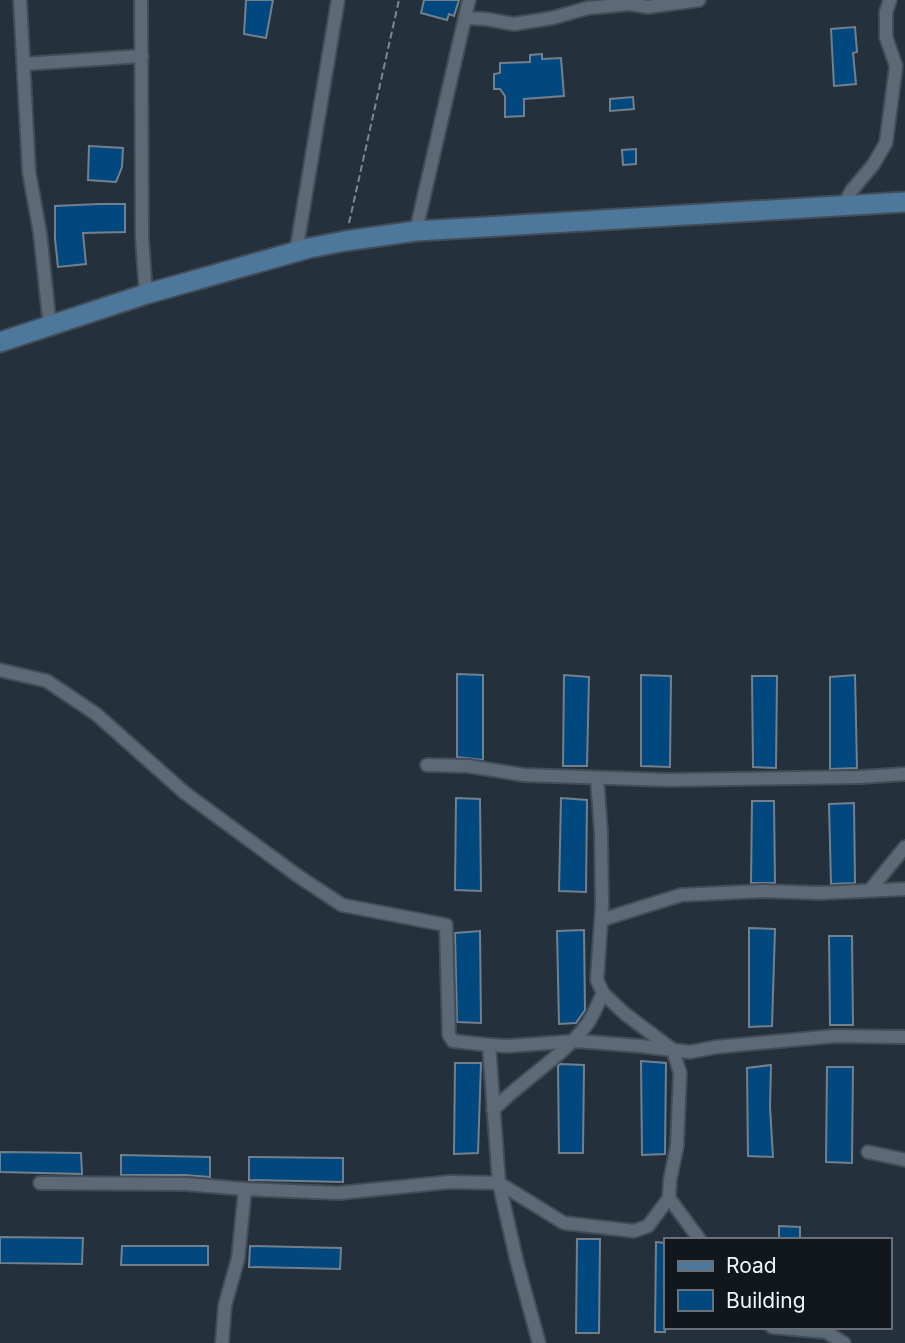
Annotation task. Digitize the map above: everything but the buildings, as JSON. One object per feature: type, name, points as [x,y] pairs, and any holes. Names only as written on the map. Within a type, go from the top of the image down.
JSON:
[{"type":"main road","points":[[0,342],[146,295],[296,252],[345,241],[416,231],[905,202]]},
{"type":"street","points":[[20,0],[29,172],[40,233],[50,327]]},
{"type":"street","points":[[141,0],[142,239],[146,295]]},
{"type":"street","points":[[296,252],[338,0]]},
{"type":"street","points":[[416,231],[469,0]]},
{"type":"street","points":[[465,18],[514,24],[552,18],[588,8],[630,4],[648,7],[699,0]]},
{"type":"street","points":[[844,206],[852,190],[873,165],[886,143],[896,66],[886,37],[886,12],[890,0]]},
{"type":"street","points":[[24,64],[142,56]]},
{"type":"street","points":[[0,670],[47,681],[96,714],[186,793],[298,876],[342,905],[446,925],[449,1035],[453,1041],[508,1046],[571,1041],[690,1052],[716,1047],[835,1036],[905,1037]]},
{"type":"street","points":[[427,765],[468,766],[524,775],[668,780],[905,774]]},
{"type":"street","points":[[40,1183],[185,1184],[339,1193],[450,1182],[499,1183],[564,1223],[634,1231],[648,1226],[668,1198],[677,1146],[680,1073],[673,1050],[624,1013],[603,993],[597,980],[601,920],[601,832],[597,778]]},
{"type":"street","points":[[870,890],[905,848]]},
{"type":"street","points":[[601,920],[681,895],[905,889]]},
{"type":"street","points":[[493,1110],[588,1023],[603,993]]},
{"type":"street","points":[[489,1045],[499,1183],[539,1343]]},
{"type":"street","points":[[868,1152],[905,1160]]},
{"type":"street","points":[[222,1343],[225,1305],[238,1259],[244,1189]]},
{"type":"street","points":[[668,1198],[698,1238]]},
{"type":"street","points":[[788,1329],[826,1332],[844,1343]]},
{"type":"path","points":[[345,241],[399,0]]}]
